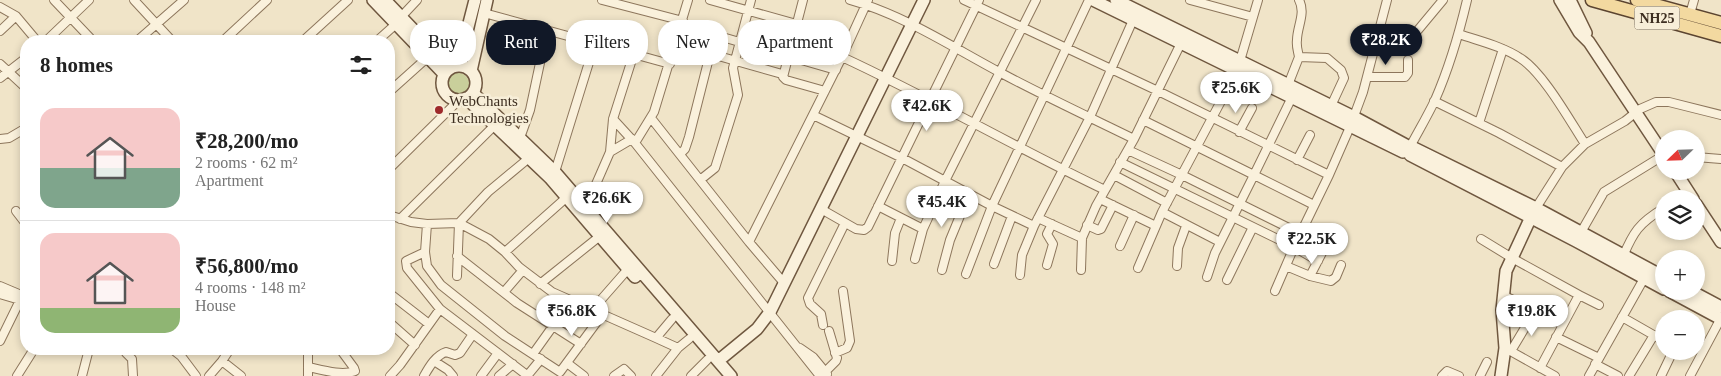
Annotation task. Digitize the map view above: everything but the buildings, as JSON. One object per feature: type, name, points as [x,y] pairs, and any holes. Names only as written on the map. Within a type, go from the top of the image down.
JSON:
[{"type":"main road","name":"NH25","points":[[1592,0],[1721,36]]},
{"type":"main road","name":"NH25","points":[[1637,0],[1721,22]]},
{"type":"street","points":[[54,0],[86,35]]},
{"type":"street","points":[[52,35],[89,0]]},
{"type":"street","points":[[134,0],[167,35]]},
{"type":"street","points":[[144,35],[184,0]]},
{"type":"street","points":[[229,35],[267,0]]},
{"type":"street","points":[[309,35],[348,0]]},
{"type":"street","points":[[373,0],[398,20],[451,69]]},
{"type":"street","points":[[385,0],[410,35]]},
{"type":"street","points":[[383,35],[416,0]]},
{"type":"street","points":[[475,0],[451,69],[442,79],[444,90],[452,98],[466,97],[520,138],[555,172],[712,361],[721,376]]},
{"type":"street","points":[[471,71],[487,0]]},
{"type":"street","points":[[602,0],[672,20]]},
{"type":"street","points":[[683,20],[688,0]]},
{"type":"street","points":[[710,0],[782,20]]},
{"type":"street","points":[[746,20],[751,0]]},
{"type":"street","points":[[797,20],[803,0]]},
{"type":"street","points":[[850,0],[868,2],[1045,96],[1134,139]]},
{"type":"street","points":[[691,376],[757,329],[770,312],[924,0]]},
{"type":"street","points":[[964,0],[977,3],[1329,175]]},
{"type":"street","points":[[915,259],[923,229],[945,181],[1036,0]]},
{"type":"street","points":[[966,274],[992,206],[1091,0],[1129,11]]},
{"type":"street","points":[[1116,0],[1129,11],[1183,40],[1292,91],[1579,236],[1621,259],[1655,282]]},
{"type":"street","points":[[1190,0],[1253,17]]},
{"type":"street","points":[[1138,268],[1162,212],[1239,66],[1258,0]]},
{"type":"street","points":[[1207,277],[1220,242],[1268,146],[1292,91],[1299,57],[1297,40],[1302,16],[1299,0]]},
{"type":"street","points":[[1275,291],[1352,122],[1368,76],[1387,0]]},
{"type":"street","points":[[1418,30],[1443,0]]},
{"type":"street","points":[[1409,149],[1434,101],[1459,34],[1467,0]]},
{"type":"street","points":[[1560,0],[1579,32],[1589,42],[1655,142]]},
{"type":"street","points":[[1570,0],[1583,24],[1589,42]]},
{"type":"street","points":[[1690,14],[1694,0]]},
{"type":"street","points":[[851,37],[868,2]]},
{"type":"street","points":[[821,209],[856,229],[864,230],[868,227],[977,3]]},
{"type":"street","points":[[0,7],[16,16],[31,35]]},
{"type":"street","points":[[1020,275],[1022,255],[1062,169],[1090,117],[1110,69],[1129,11]]},
{"type":"street","points":[[484,12],[512,20]]},
{"type":"street","points":[[0,31],[16,16]]},
{"type":"street","points":[[1459,34],[1503,49],[1531,66],[1585,144]]},
{"type":"street","points":[[1081,270],[1082,238],[1087,225],[1100,198],[1134,139],[1183,40]]},
{"type":"street","points":[[700,180],[715,168],[738,96],[738,87],[733,72],[738,49]]},
{"type":"street","points":[[1479,123],[1503,49]]},
{"type":"street","points":[[1299,57],[1328,58],[1341,70],[1344,81],[1331,106]]},
{"type":"street","points":[[728,58],[782,74]]},
{"type":"street","points":[[1368,76],[1405,77],[1408,73],[1408,60]]},
{"type":"street","points":[[851,62],[885,77],[974,125],[1105,190]]},
{"type":"street","points":[[0,78],[20,63]]},
{"type":"street","points":[[0,64],[20,82]]},
{"type":"street","points":[[395,87],[419,65]]},
{"type":"street","points":[[395,163],[466,97],[476,82],[471,71],[463,66],[451,69],[443,65]]},
{"type":"street","points":[[520,138],[530,110],[540,65]]},
{"type":"street","points":[[555,172],[588,65]]},
{"type":"street","points":[[586,207],[610,152],[612,119],[630,65]]},
{"type":"street","points":[[610,152],[633,141],[651,118],[670,65]]},
{"type":"street","points":[[680,154],[689,137],[707,65]]},
{"type":"street","points":[[785,65],[782,74],[786,80],[825,91]]},
{"type":"street","points":[[818,65],[836,70]]},
{"type":"street","points":[[749,242],[838,65]]},
{"type":"street","points":[[1292,91],[1331,106],[1352,122]]},
{"type":"street","points":[[466,97],[566,197],[689,339],[731,376]]},
{"type":"street","points":[[1434,101],[1562,167]]},
{"type":"street","points":[[1508,350],[1502,310],[1506,271],[1534,213],[1562,167],[1585,144],[1656,102],[1670,102],[1721,115]]},
{"type":"street","points":[[1239,132],[1252,108]]},
{"type":"street","points":[[813,115],[902,158],[1034,226]]},
{"type":"street","points":[[651,118],[749,242],[784,283]]},
{"type":"street","points":[[612,119],[633,141],[797,347],[825,375],[836,361],[836,353],[821,314],[810,304],[808,298],[845,223]]},
{"type":"street","points":[[1143,120],[1314,205]]},
{"type":"street","points":[[400,219],[495,125]]},
{"type":"street","points":[[0,139],[9,138],[20,132]]},
{"type":"street","points":[[1297,160],[1310,135]]},
{"type":"street","points":[[1128,150],[1301,234]]},
{"type":"street","points":[[457,276],[459,224],[488,192],[529,158]]},
{"type":"street","points":[[1705,158],[1721,159]]},
{"type":"street","points":[[1579,236],[1604,192],[1655,161]]},
{"type":"street","points":[[1120,162],[1318,261]]},
{"type":"street","points":[[1114,175],[1167,203]]},
{"type":"street","points":[[942,270],[950,240],[969,194]]},
{"type":"street","points":[[505,252],[566,197]]},
{"type":"street","points":[[1100,198],[1156,226]]},
{"type":"street","points":[[1087,225],[1098,230],[1101,229],[1113,205]]},
{"type":"street","points":[[878,206],[923,229]]},
{"type":"street","points":[[16,211],[20,216]]},
{"type":"street","points":[[1162,212],[1220,242]]},
{"type":"street","points":[[1621,259],[1638,227],[1655,213]]},
{"type":"street","points":[[1120,246],[1134,215]]},
{"type":"street","points":[[994,264],[1012,216]]},
{"type":"street","points":[[395,217],[427,224],[459,224],[481,234],[552,292],[678,348]]},
{"type":"street","points":[[892,261],[896,233],[901,218]]},
{"type":"street","points":[[1038,218],[1082,238]]},
{"type":"street","points":[[1705,218],[1721,242]]},
{"type":"street","points":[[427,224],[425,252],[427,266],[441,285],[505,336],[560,372],[602,315]]},
{"type":"street","points":[[1047,265],[1053,244],[1047,234],[1052,224]]},
{"type":"street","points":[[1176,266],[1178,248],[1186,226]]},
{"type":"street","points":[[1227,280],[1253,227]]},
{"type":"street","points":[[540,284],[600,236]]},
{"type":"street","points":[[1481,239],[1599,305]]},
{"type":"street","points":[[1310,276],[1325,247]]},
{"type":"street","points":[[425,252],[408,259],[406,261],[407,268],[440,309],[528,376],[541,360]]},
{"type":"street","points":[[458,256],[504,292],[581,344]]},
{"type":"street","points":[[1286,266],[1310,276],[1331,281],[1336,278],[1341,265]]},
{"type":"street","points":[[592,310],[628,269]]},
{"type":"street","points":[[504,292],[523,270]]},
{"type":"street","points":[[1646,274],[1655,276]]},
{"type":"street","points":[[1589,376],[1646,274]]},
{"type":"street","points":[[0,286],[20,296]]},
{"type":"street","points":[[836,353],[847,348],[850,341],[843,291]]},
{"type":"street","points":[[0,294],[20,297]]},
{"type":"street","points":[[1504,295],[1563,325]]},
{"type":"street","points":[[1540,368],[1579,295]]},
{"type":"street","points":[[395,298],[429,324]]},
{"type":"street","points":[[1705,298],[1721,307]]},
{"type":"street","points":[[1688,300],[1721,319],[1690,376]]},
{"type":"street","points":[[0,341],[20,304]]},
{"type":"street","points":[[390,376],[440,309]]},
{"type":"street","points":[[1501,376],[1508,350],[1535,311]]},
{"type":"street","points":[[1622,317],[1654,335],[1629,376]]},
{"type":"street","points":[[656,338],[672,319]]},
{"type":"street","points":[[533,354],[553,326]]},
{"type":"street","points":[[395,329],[415,345]]},
{"type":"street","points":[[424,376],[434,361],[444,352],[455,355],[460,353],[473,334]]},
{"type":"street","points":[[1556,337],[1597,361],[1618,376]]},
{"type":"street","points":[[656,376],[678,348],[689,339]]},
{"type":"street","points":[[1508,350],[1555,376]]},
{"type":"street","points":[[481,376],[498,353]]},
{"type":"street","points":[[18,376],[30,355]]},
{"type":"street","points":[[82,376],[87,355]]},
{"type":"street","points":[[128,355],[132,359],[133,376]]},
{"type":"street","points":[[180,355],[196,376]]},
{"type":"street","points":[[209,376],[226,355]]},
{"type":"street","points":[[308,355],[308,376]]},
{"type":"street","points":[[308,367],[340,374],[352,373],[355,371],[354,368],[344,355]]},
{"type":"street","points":[[1661,376],[1669,360]]},
{"type":"street","points":[[222,361],[241,376]]},
{"type":"street","points":[[434,361],[448,370],[453,376]]},
{"type":"street","points":[[1480,376],[1487,362]]},
{"type":"street","points":[[567,363],[584,376]]},
{"type":"street","points":[[499,376],[513,364]]},
{"type":"street","points":[[614,376],[624,369],[631,376]]},
{"type":"street","points":[[1442,376],[1447,371],[1459,376]]},
{"type":"green space","points":[[458,73],[466,76],[469,84],[466,92],[458,95],[450,92],[447,84],[450,76]]},
{"type":"place","name":"WebChants Technologies","points":[[439,110]]}]
